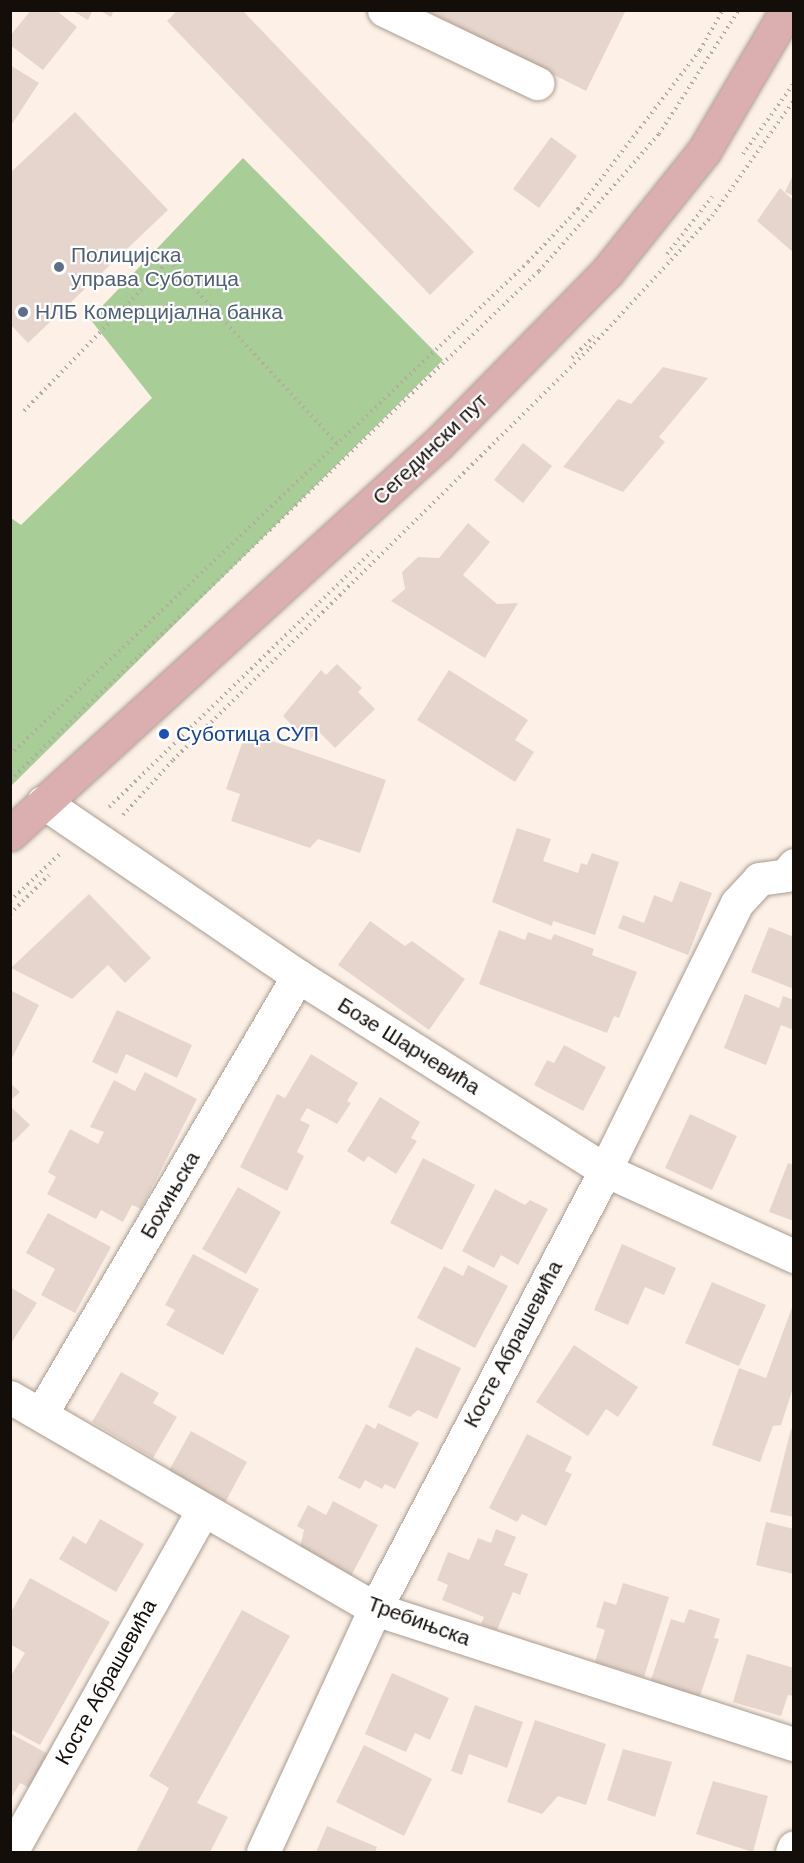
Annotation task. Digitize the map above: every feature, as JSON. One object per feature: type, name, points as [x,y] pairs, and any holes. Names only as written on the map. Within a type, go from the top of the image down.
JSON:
[{"type":"main road","name":"Сегедински пут","points":[[10,834],[439,444],[607,272],[704,151],[787,10]]},
{"type":"street","points":[[384,10],[537,83]]},
{"type":"street","name":"Бозе Шарчевића","points":[[43,802],[298,976],[605,1170],[794,1256]]},
{"type":"street","name":"Косте Абрашевића","points":[[262,1852],[375,1609],[605,1170],[737,903],[759,879],[791,873]]},
{"type":"street","name":"Бохињска","points":[[41,1414],[298,976]]},
{"type":"street","name":"Требињска","points":[[10,1397],[202,1512],[375,1609],[794,1744]]},
{"type":"street","name":"Косте Абрашевића","points":[[11,1852],[202,1512]]},
{"type":"street","points":[[792,1852],[794,1847]]},
{"type":"path","points":[[10,755],[528,262],[578,209],[700,50],[723,10]]},
{"type":"path","points":[[10,780],[539,271],[658,134],[739,10]]},
{"type":"path","points":[[24,411],[169,261],[337,444]]},
{"type":"path","points":[[10,914],[49,875]]},
{"type":"green space","points":[[243,158],[443,360],[11,786],[11,518],[21,525],[152,398],[90,319]]},
{"type":"building","points":[[31,10],[56,10],[77,27],[43,70],[10,45],[10,36]]},
{"type":"building","points":[[71,10],[93,10],[88,20]]},
{"type":"building","points":[[99,10],[114,10],[111,17]]},
{"type":"building","points":[[178,10],[242,10],[474,252],[430,295],[167,21]]},
{"type":"building","points":[[425,10],[626,10],[586,91]]},
{"type":"building","points":[[10,65],[39,83],[10,127]]},
{"type":"building","name":"Полицијска управа Суботица","points":[[75,112],[168,210],[28,343],[10,324],[10,173]]},
{"type":"building","points":[[551,137],[577,156],[539,208],[513,189]]},
{"type":"building","points":[[794,173],[794,196],[785,192]]},
{"type":"building","points":[[780,188],[794,201],[794,253],[757,221]]},
{"type":"building","points":[[663,367],[708,378],[659,437],[665,442],[623,492],[563,467],[618,399],[631,404]]},
{"type":"building","points":[[523,443],[552,466],[523,503],[494,480]]},
{"type":"building","points":[[468,523],[490,542],[463,575],[497,604],[518,603],[485,658],[391,601],[405,589],[402,572],[418,557],[439,558]]},
{"type":"building","points":[[337,664],[362,688],[358,692],[375,709],[335,748],[318,731],[308,742],[283,716],[321,670],[326,675]]},
{"type":"building","points":[[449,670],[528,720],[515,740],[534,752],[515,782],[417,720]]},
{"type":"building","points":[[246,732],[386,780],[360,853],[318,839],[310,848],[231,821],[240,794],[226,789]]},
{"type":"building","points":[[517,828],[551,839],[543,861],[578,873],[581,863],[587,865],[592,853],[619,862],[595,935],[553,921],[552,926],[492,902]]},
{"type":"building","points":[[680,881],[712,893],[688,955],[618,928],[623,915],[644,923],[654,895],[672,902]]},
{"type":"building","points":[[89,894],[151,958],[125,983],[108,965],[72,999],[11,968]]},
{"type":"building","points":[[370,921],[405,946],[412,941],[465,979],[429,1030],[338,965]]},
{"type":"building","points":[[769,927],[794,937],[794,989],[751,972]]},
{"type":"building","points":[[499,930],[525,940],[528,932],[551,940],[554,934],[594,949],[592,955],[637,972],[619,1018],[614,1016],[607,1033],[479,984]]},
{"type":"building","points":[[10,990],[39,1005],[10,1062]]},
{"type":"building","points":[[745,994],[779,1008],[783,996],[794,1000],[794,1030],[781,1025],[766,1065],[724,1048]]},
{"type":"building","points":[[117,1010],[192,1045],[177,1078],[126,1054],[117,1074],[92,1062]]},
{"type":"building","points":[[564,1045],[606,1067],[583,1111],[534,1085],[547,1060],[554,1063]]},
{"type":"building","points":[[311,1054],[358,1083],[347,1101],[351,1103],[337,1124],[307,1108],[300,1120],[310,1125],[297,1152],[304,1156],[287,1191],[240,1167],[277,1094],[285,1098]]},
{"type":"building","points":[[145,1072],[197,1099],[141,1209],[132,1205],[123,1222],[101,1210],[96,1219],[47,1194],[56,1177],[48,1172],[70,1129],[98,1144],[104,1132],[90,1127],[114,1080],[135,1091]]},
{"type":"building","points":[[10,1083],[20,1092],[10,1101]]},
{"type":"building","points":[[380,1097],[420,1122],[411,1138],[417,1141],[396,1174],[368,1156],[364,1162],[347,1151]]},
{"type":"building","points":[[10,1106],[30,1125],[10,1145]]},
{"type":"building","points":[[690,1114],[737,1136],[712,1190],[665,1168]]},
{"type":"building","points":[[423,1158],[475,1185],[442,1250],[390,1223]]},
{"type":"building","points":[[788,1163],[794,1165],[794,1221],[769,1212]]},
{"type":"building","points":[[238,1187],[281,1212],[246,1274],[202,1249]]},
{"type":"building","points":[[495,1189],[525,1205],[530,1200],[548,1209],[518,1265],[501,1255],[494,1268],[462,1251]]},
{"type":"building","points":[[48,1213],[111,1247],[75,1313],[41,1295],[55,1269],[26,1253]]},
{"type":"building","points":[[622,1244],[676,1268],[664,1295],[645,1287],[628,1325],[594,1310]]},
{"type":"building","points":[[193,1254],[259,1289],[223,1355],[166,1325],[175,1310],[165,1305]]},
{"type":"building","points":[[468,1265],[508,1286],[475,1348],[417,1318],[444,1266],[463,1276]]},
{"type":"building","points":[[712,1282],[766,1305],[739,1366],[685,1343]]},
{"type":"building","points":[[10,1287],[37,1303],[10,1345]]},
{"type":"building","points":[[794,1302],[794,1385],[781,1425],[773,1426],[760,1462],[712,1445],[739,1368],[766,1378]]},
{"type":"building","points":[[574,1345],[638,1387],[618,1417],[606,1409],[588,1436],[536,1402]]},
{"type":"building","points":[[416,1347],[461,1368],[437,1419],[418,1410],[410,1417],[388,1407]]},
{"type":"building","points":[[121,1372],[159,1393],[153,1403],[177,1417],[153,1458],[92,1422]]},
{"type":"building","points":[[378,1423],[419,1443],[395,1489],[385,1484],[382,1489],[365,1480],[360,1489],[338,1478],[366,1424],[375,1429]]},
{"type":"building","points":[[791,1429],[794,1430],[794,1517],[770,1512]]},
{"type":"building","points":[[191,1431],[247,1462],[222,1508],[166,1476]]},
{"type":"building","points":[[527,1434],[572,1457],[565,1471],[572,1474],[546,1526],[522,1514],[517,1522],[489,1508]]},
{"type":"building","points":[[333,1501],[378,1525],[350,1578],[299,1552],[304,1530],[297,1526],[308,1505],[326,1515]]},
{"type":"building","points":[[100,1519],[144,1544],[116,1592],[59,1559],[73,1536],[86,1544]]},
{"type":"building","points":[[766,1522],[794,1529],[794,1574],[756,1565]]},
{"type":"building","points":[[496,1529],[516,1537],[504,1565],[528,1574],[520,1595],[513,1592],[497,1630],[481,1624],[484,1617],[442,1600],[448,1585],[437,1580],[448,1552],[469,1560],[478,1538],[491,1543]]},
{"type":"building","points":[[30,1578],[110,1622],[40,1745],[10,1729],[10,1677],[25,1653],[10,1644],[10,1614]]},
{"type":"building","points":[[623,1583],[669,1597],[644,1677],[595,1662],[605,1630],[596,1627],[604,1601],[616,1605]]},
{"type":"building","points":[[689,1609],[720,1619],[714,1638],[719,1639],[699,1699],[650,1683],[671,1619],[684,1623]]},
{"type":"building","points":[[242,1610],[290,1636],[197,1803],[228,1817],[210,1852],[136,1852],[169,1788],[149,1776]]},
{"type":"building","points":[[747,1654],[794,1668],[794,1696],[788,1695],[781,1716],[733,1702]]},
{"type":"building","points":[[392,1673],[449,1698],[430,1740],[415,1733],[406,1752],[365,1734]]},
{"type":"building","points":[[475,1705],[523,1722],[507,1768],[469,1754],[462,1775],[451,1771]]},
{"type":"building","points":[[535,1720],[606,1744],[586,1805],[558,1796],[542,1814],[507,1802]]},
{"type":"building","points":[[10,1733],[57,1759],[39,1793],[20,1783],[10,1800]]},
{"type":"building","points":[[364,1745],[432,1779],[404,1836],[336,1802]]},
{"type":"building","points":[[623,1749],[672,1762],[655,1817],[607,1800]]},
{"type":"building","points":[[713,1781],[768,1796],[753,1852],[696,1834]]},
{"type":"building","points":[[327,1826],[377,1847],[375,1852],[316,1852]]},
{"type":"place","name":"Полицијска управа Суботица","points":[[59,267]]},
{"type":"place","name":"НЛБ Комерцијална банка","points":[[23,312]]},
{"type":"place","name":"Суботица СУП","points":[[164,734]]}]
